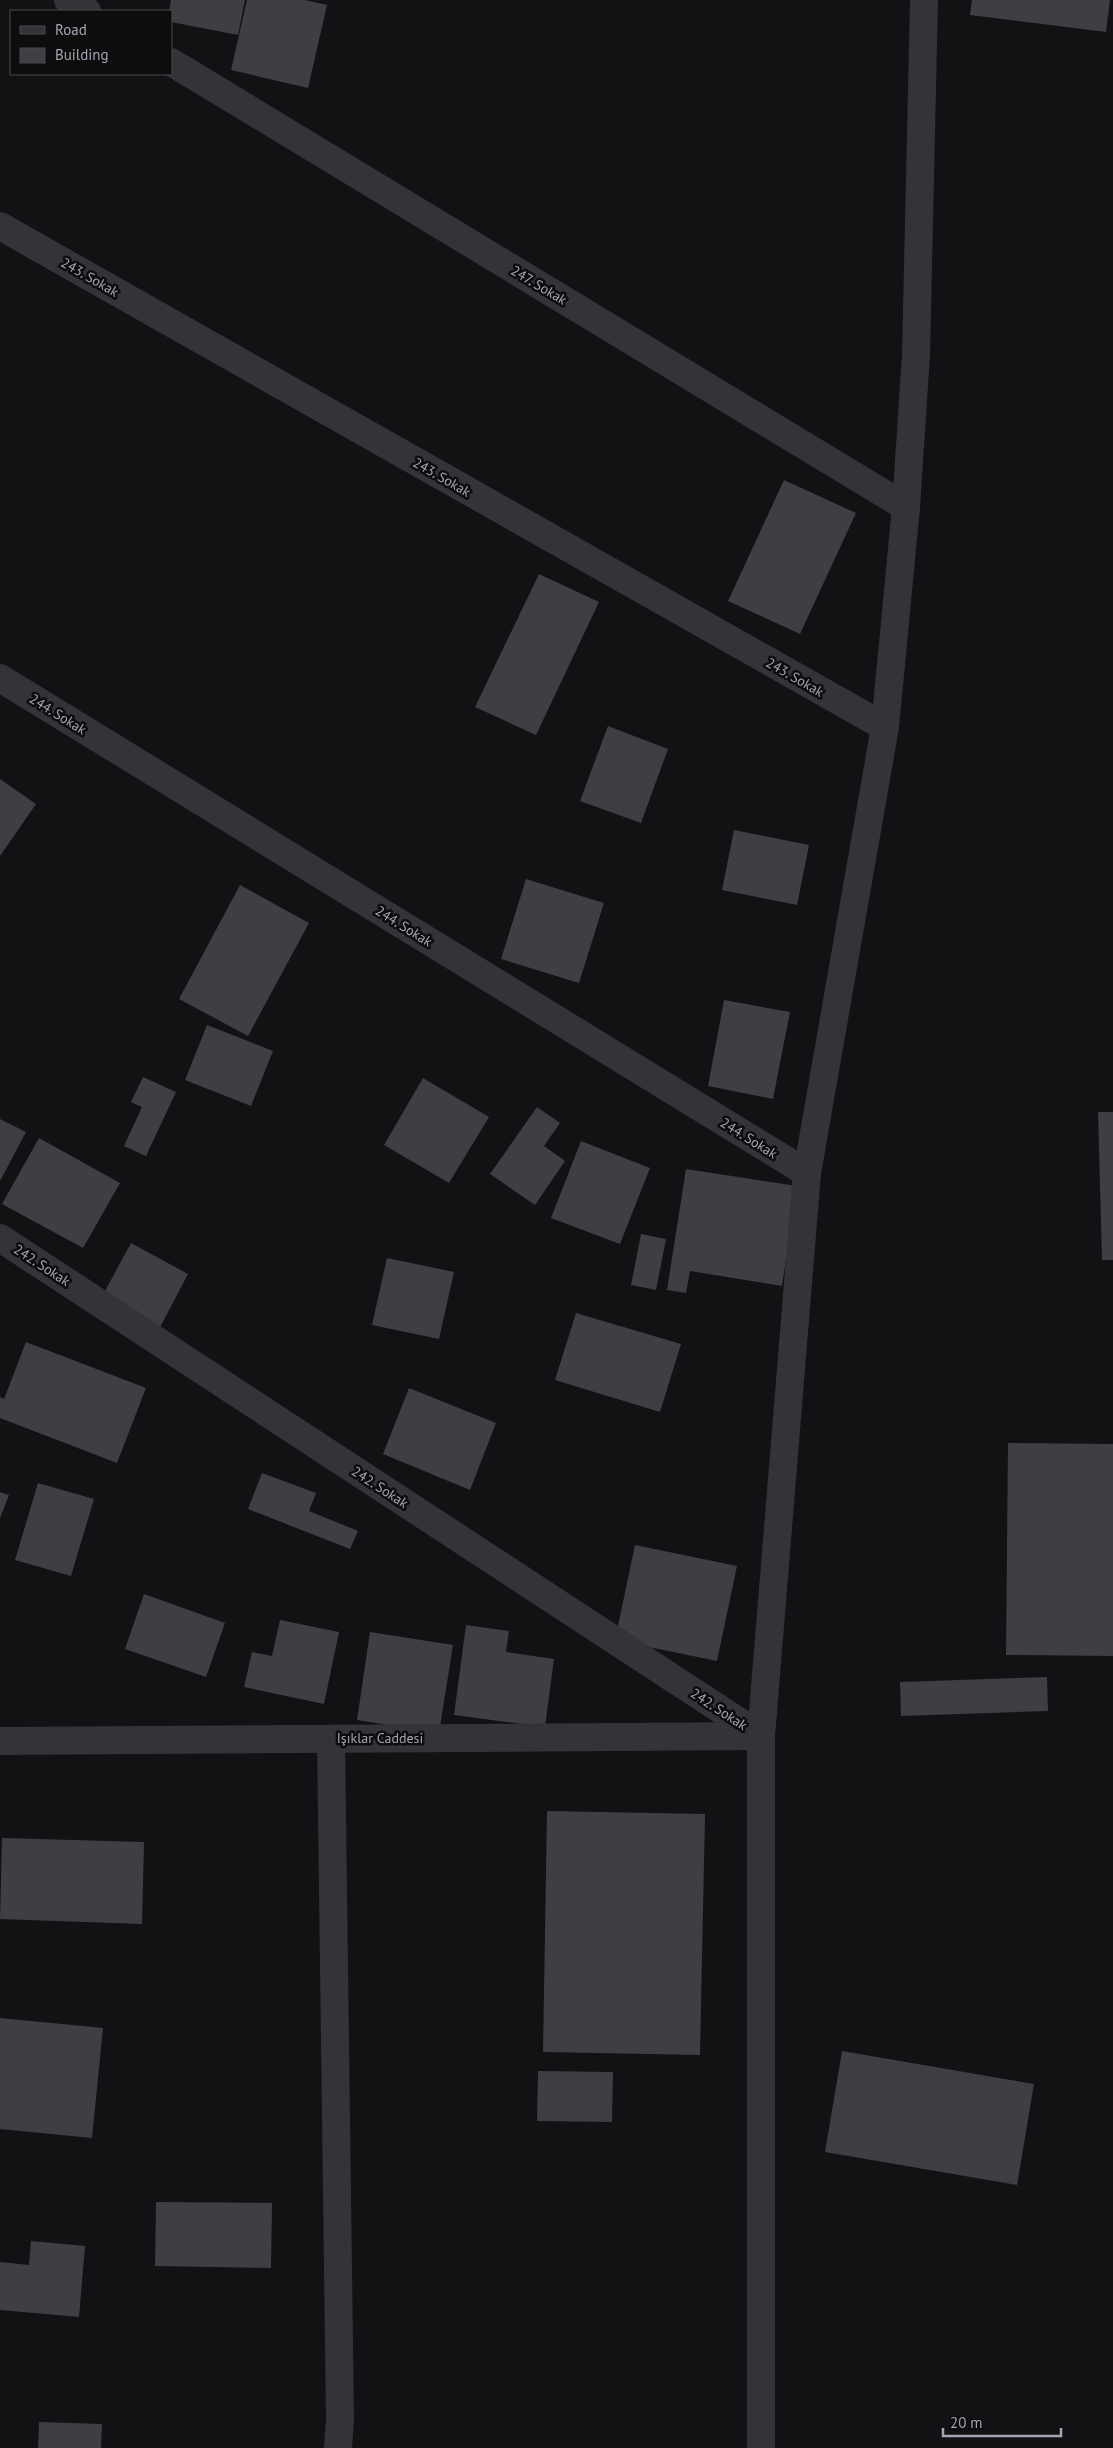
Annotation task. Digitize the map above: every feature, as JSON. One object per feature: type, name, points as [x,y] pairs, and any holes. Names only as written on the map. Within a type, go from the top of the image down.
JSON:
[{"type":"street","points":[[68,0],[85,10]]},
{"type":"street","points":[[761,2448],[761,1736],[807,1173],[885,727],[906,507],[916,356],[924,0]]},
{"type":"street","name":"247. Sokak","points":[[172,63],[906,507]]},
{"type":"street","name":"243. Sokak","points":[[0,226],[885,727]]},
{"type":"street","name":"244. Sokak","points":[[0,678],[807,1173]]},
{"type":"street","name":"242. Sokak","points":[[0,1238],[761,1736]]},
{"type":"street","name":"Işıklar Caddesi","points":[[0,1741],[761,1736]]},
{"type":"street","points":[[331,1739],[340,2420],[338,2448]]},
{"type":"building","points":[[171,0],[245,0],[238,35],[172,22],[172,10],[169,10]]},
{"type":"building","points":[[247,0],[305,0],[327,5],[308,88],[231,70]]},
{"type":"building","points":[[972,0],[1110,0],[1106,32],[970,15]]},
{"type":"building","points":[[784,480],[856,513],[800,634],[728,601]]},
{"type":"building","points":[[539,574],[599,602],[536,735],[475,707]]},
{"type":"building","points":[[608,726],[668,749],[641,823],[580,801]]},
{"type":"building","points":[[0,779],[36,804],[0,856]]},
{"type":"building","points":[[734,830],[809,845],[797,905],[722,890]]},
{"type":"building","points":[[526,879],[604,903],[579,983],[501,959]]},
{"type":"building","points":[[240,885],[309,923],[248,1036],[179,999]]},
{"type":"building","points":[[724,1000],[790,1012],[773,1099],[708,1086]]},
{"type":"building","points":[[207,1025],[273,1051],[251,1106],[185,1080]]},
{"type":"building","points":[[143,1077],[176,1092],[146,1156],[124,1146],[142,1107],[131,1102]]},
{"type":"building","points":[[423,1078],[489,1117],[449,1183],[384,1145]]},
{"type":"building","points":[[537,1107],[560,1123],[544,1146],[565,1161],[535,1205],[490,1174]]},
{"type":"building","points":[[1098,1112],[1113,1112],[1113,1260],[1102,1260]]},
{"type":"building","points":[[0,1119],[26,1132],[0,1181]]},
{"type":"building","points":[[39,1138],[120,1183],[83,1248],[2,1204]]},
{"type":"building","points":[[581,1141],[650,1168],[620,1244],[551,1218]]},
{"type":"building","points":[[686,1169],[797,1186],[782,1286],[690,1271],[686,1293],[667,1290]]},
{"type":"building","points":[[641,1234],[666,1239],[656,1290],[631,1285]]},
{"type":"building","points":[[131,1243],[188,1274],[157,1333],[99,1302]]},
{"type":"building","points":[[387,1258],[454,1272],[439,1339],[372,1325]]},
{"type":"building","points":[[576,1313],[681,1344],[660,1412],[555,1380]]},
{"type":"building","points":[[26,1342],[146,1388],[117,1463],[0,1418],[0,1397],[4,1399]]},
{"type":"building","points":[[409,1388],[496,1423],[470,1490],[383,1454]]},
{"type":"building","points":[[1008,1443],[1113,1444],[1113,1656],[1006,1655]]},
{"type":"building","points":[[262,1473],[316,1493],[309,1511],[358,1531],[350,1549],[248,1509]]},
{"type":"building","points":[[38,1483],[94,1499],[71,1576],[15,1560]]},
{"type":"building","points":[[0,1492],[9,1495],[0,1518]]},
{"type":"building","points":[[635,1545],[737,1566],[717,1661],[615,1640]]},
{"type":"building","points":[[144,1594],[225,1623],[206,1677],[125,1649]]},
{"type":"building","points":[[280,1620],[339,1632],[324,1704],[244,1687],[252,1652],[272,1656]]},
{"type":"building","points":[[466,1625],[509,1631],[506,1652],[554,1659],[545,1727],[454,1715]]},
{"type":"building","points":[[370,1632],[453,1645],[439,1733],[357,1720]]},
{"type":"building","points":[[1047,1677],[1048,1711],[901,1716],[900,1682]]},
{"type":"building","points":[[547,1811],[705,1814],[700,2055],[543,2052]]},
{"type":"building","points":[[2,1838],[144,1842],[142,1924],[0,1919]]},
{"type":"building","points":[[0,2018],[103,2028],[92,2138],[0,2129]]},
{"type":"building","points":[[842,2051],[1034,2084],[1017,2185],[825,2152]]},
{"type":"building","points":[[538,2071],[613,2072],[612,2122],[537,2121]]},
{"type":"building","points":[[156,2202],[272,2203],[271,2268],[155,2266]]},
{"type":"building","points":[[31,2241],[85,2246],[79,2317],[0,2310],[0,2262],[29,2265]]},
{"type":"building","points":[[39,2422],[102,2424],[101,2448],[38,2448]]}]
